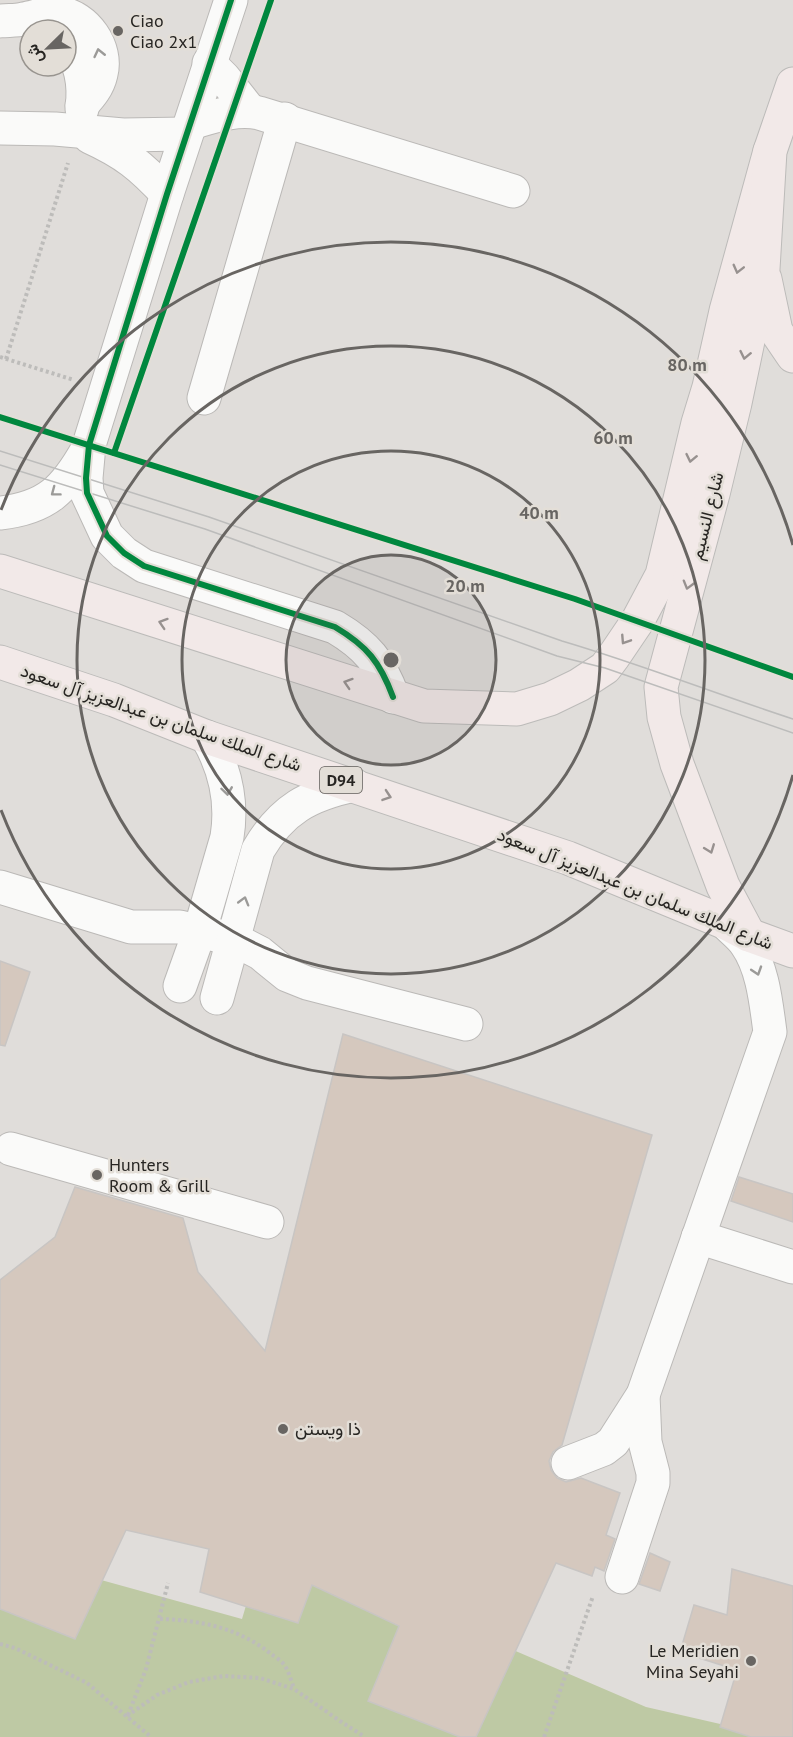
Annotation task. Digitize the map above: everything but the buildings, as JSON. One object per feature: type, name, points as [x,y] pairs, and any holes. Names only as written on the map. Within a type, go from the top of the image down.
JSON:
[{"type":"main road","name":"شارع النسيم","points":[[738,929],[677,764],[664,717],[661,687],[713,494],[763,269],[770,152],[793,84]]},
{"type":"main road","points":[[0,571],[424,706],[517,709],[550,699],[579,685],[605,668],[637,622],[662,575],[726,311],[770,152]]},
{"type":"main road","points":[[763,269],[776,331],[793,356]]},
{"type":"main road","name":"شارع الملك سلمان بن عبدالعزيز آل سعود","points":[[0,662],[114,700],[207,737],[568,858],[793,951]]},
{"type":"street","points":[[231,0],[166,194],[89,445],[87,493],[107,536],[124,553],[144,566],[335,627],[355,639],[372,654],[385,675],[393,697]]},
{"type":"street","points":[[33,18],[42,12],[62,13],[73,18]]},
{"type":"street","points":[[78,20],[94,35],[101,53],[102,72],[96,90],[80,118]]},
{"type":"street","points":[[209,63],[250,111]]},
{"type":"street","points":[[78,64],[83,86],[80,118]]},
{"type":"street","points":[[0,128],[32,128],[80,118],[123,135],[189,128],[220,115],[250,111],[285,119],[513,191]]},
{"type":"street","points":[[80,118],[145,170],[166,194]]},
{"type":"street","points":[[204,398],[285,119]]},
{"type":"street","points":[[0,513],[19,511],[43,501],[64,485],[73,474],[89,445]]},
{"type":"street","points":[[180,986],[200,930],[227,837],[229,822],[230,807],[222,767],[207,737]]},
{"type":"street","points":[[217,998],[258,850],[267,835],[292,809],[308,799],[354,785]]},
{"type":"street","points":[[0,887],[131,927],[180,927],[233,939],[260,953],[286,975],[306,983],[466,1024]]},
{"type":"street","points":[[568,1463],[604,1449],[613,1442],[643,1395],[699,1237],[781,1035],[756,965],[738,929]]},
{"type":"street","points":[[10,1149],[267,1222]]},
{"type":"street","points":[[699,1237],[793,1267]]},
{"type":"street","points":[[622,1577],[653,1483],[653,1473],[645,1442],[643,1395]]},
{"type":"path","points":[[6,359],[80,118]]},
{"type":"path","points":[[0,357],[106,389]]},
{"type":"path","points":[[544,1737],[598,1581],[618,1588],[622,1577]]},
{"type":"path","points":[[128,1716],[146,1669],[168,1583]]},
{"type":"path","points":[[160,1619],[214,1625],[239,1635],[263,1648],[285,1665],[294,1689]]},
{"type":"path","points":[[0,1644],[15,1648],[87,1683],[152,1737]]},
{"type":"path","points":[[128,1716],[157,1695],[189,1682],[224,1676],[260,1678],[294,1689],[365,1737]]},
{"type":"green space","points":[[276,1505],[429,1614],[646,1707],[729,1726],[755,1737],[0,1737],[0,1552],[242,1619]]},
{"type":"tram line","points":[[0,451],[209,517],[793,719]]},
{"type":"tram line","points":[[0,465],[205,529],[557,656],[605,668],[793,733]]},
{"type":"cycle path","points":[[231,0],[167,194],[89,445],[87,493],[107,536],[124,553],[144,566],[335,627],[356,641],[371,656],[383,674],[393,697]]},
{"type":"cycle path","points":[[114,453],[271,0]]},
{"type":"cycle path","points":[[0,417],[575,599],[793,677]]},
{"type":"place","name":"Ciao Ciao 2x1","points":[[118,31]]},
{"type":"place","name":"Hunters Room & Grill","points":[[97,1175]]},
{"type":"place","name":"ذا ويستن","points":[[283,1429]]},
{"type":"place","name":"Le Meridien Mina Seyahi","points":[[751,1661]]}]
